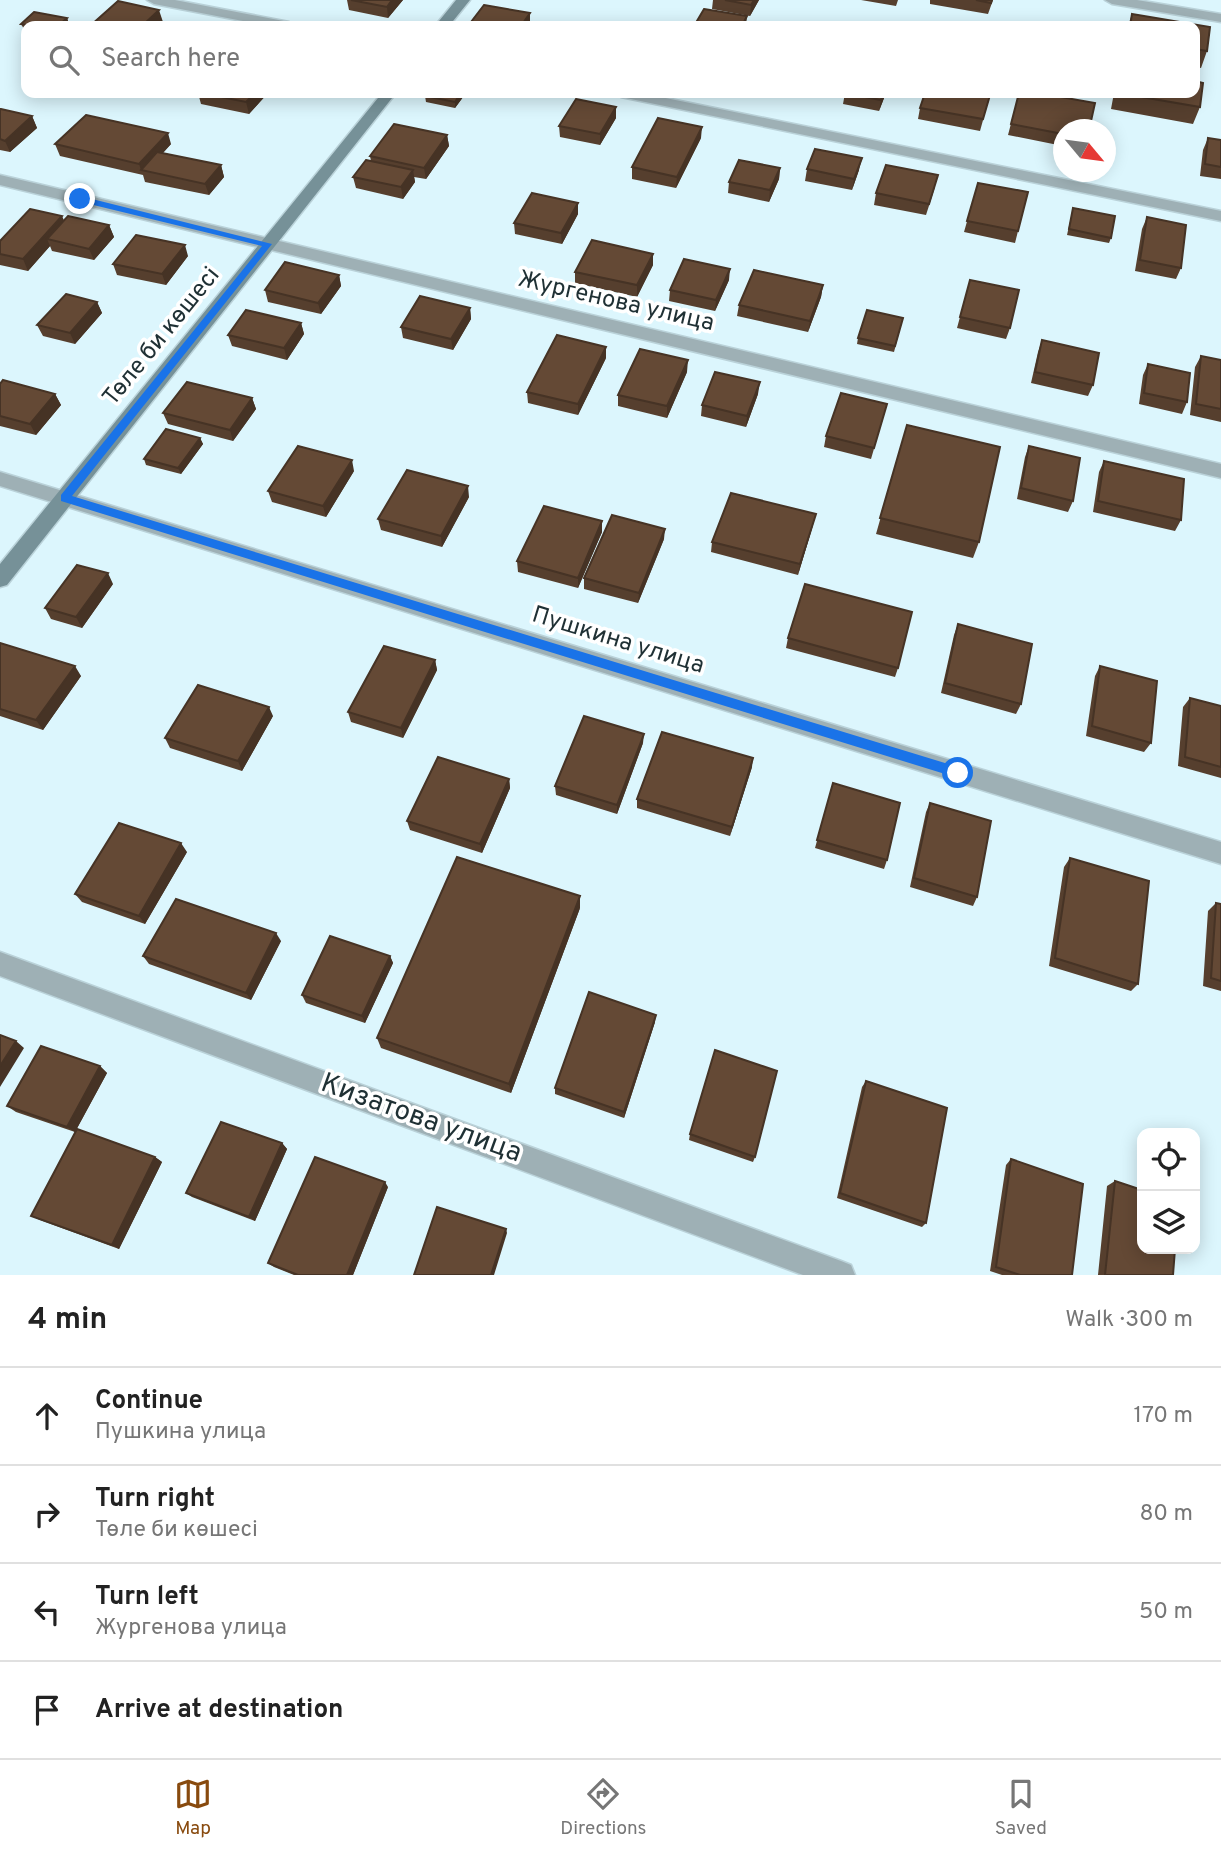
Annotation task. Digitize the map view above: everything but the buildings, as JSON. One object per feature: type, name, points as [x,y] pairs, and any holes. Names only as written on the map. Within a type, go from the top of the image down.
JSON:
[{"type":"street","points":[[155,0],[263,21]]},
{"type":"street","points":[[446,21],[463,0]]},
{"type":"street","points":[[1112,0],[1221,18]]},
{"type":"street","name":"Төле би көшесі","points":[[0,579],[385,98]]},
{"type":"street","points":[[645,98],[1221,216]]},
{"type":"street","name":"Жургенова улица","points":[[0,180],[1221,471]]},
{"type":"street","name":"Пушкина улица","points":[[0,479],[1221,853]]},
{"type":"street","name":"Кизатова улица","points":[[0,964],[841,1275]]},
{"type":"route","points":[[80,199],[268,244],[65,498],[958,773]]}]
